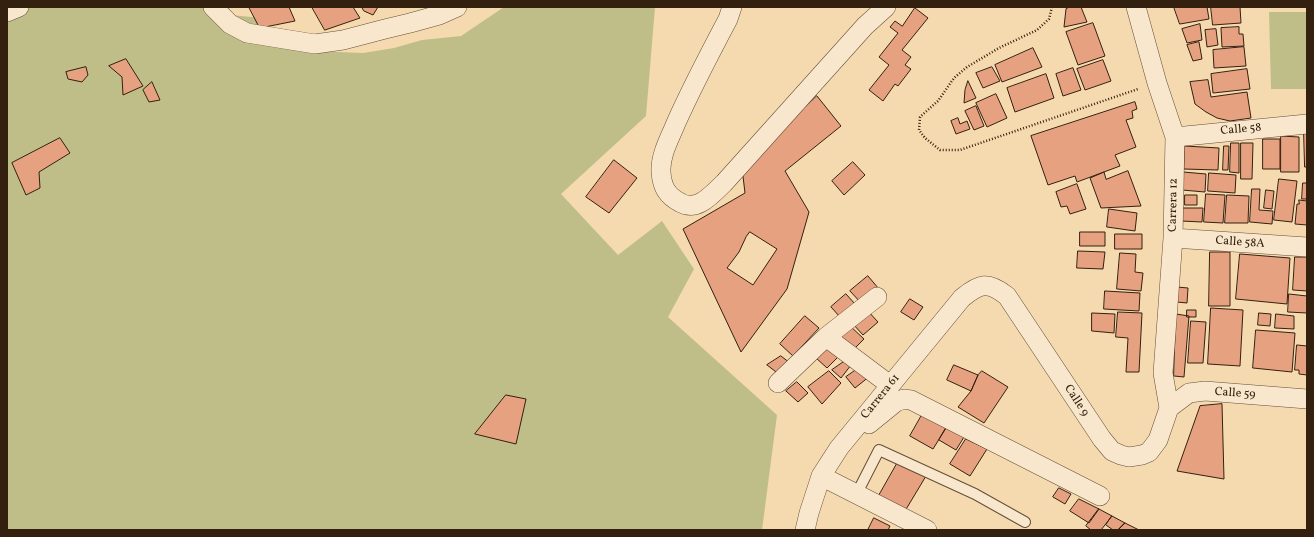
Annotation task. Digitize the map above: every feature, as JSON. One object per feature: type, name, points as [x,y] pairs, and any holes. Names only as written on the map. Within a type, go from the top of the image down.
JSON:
[{"type":"street","points":[[7,12],[19,7]]},
{"type":"street","points":[[213,7],[230,24],[247,33],[315,44],[343,40],[410,23],[439,15],[457,7]]},
{"type":"street","points":[[732,7],[728,19],[690,93],[666,146],[662,159],[661,171],[666,192],[674,200],[686,206],[707,200],[865,26],[886,7]]},
{"type":"street","name":"Carrera 12","points":[[1136,7],[1175,137],[1173,238],[1163,373],[1168,408]]},
{"type":"street","name":"Calle 58","points":[[1175,137],[1307,124]]},
{"type":"street","name":"Calle 58A","points":[[1173,238],[1307,247]]},
{"type":"street","name":"Calle 9","points":[[986,286],[996,287],[1007,296],[1102,439],[1112,451],[1129,457],[1142,455],[1149,452],[1158,440],[1168,408]]},
{"type":"street","name":"Carrera 61","points":[[805,530],[821,476],[839,448],[962,298],[974,288],[986,286]]},
{"type":"street","points":[[778,383],[826,338],[878,297]]},
{"type":"street","points":[[826,338],[890,385]]},
{"type":"street","name":"Calle 59","points":[[1168,408],[1189,393],[1205,391],[1307,399]]},
{"type":"street","points":[[839,448],[896,402],[904,399],[911,400],[1100,496]]},
{"type":"street","points":[[821,476],[927,530]]},
{"type":"lane","points":[[856,495],[879,450],[975,494],[1025,522]]},
{"type":"path","points":[[1052,7],[1049,19],[1037,30],[999,48],[967,67],[954,78],[938,101],[920,117],[919,130],[925,138],[940,150],[960,150],[1158,83]]},
{"type":"shaded area","points":[[7,7],[229,7],[231,15],[262,18],[292,48],[313,51],[363,53],[394,48],[422,40],[461,36],[504,7],[655,7],[646,116],[561,194],[618,255],[662,221],[694,269],[668,317],[777,415],[762,530],[7,530]]},
{"type":"shaded area","points":[[1269,12],[1307,12],[1307,89],[1271,89]]},
{"type":"building","points":[[249,7],[289,7],[295,21],[260,28]]},
{"type":"building","points":[[312,7],[353,7],[360,18],[325,30]]},
{"type":"building","points":[[362,7],[378,7],[373,15],[364,11]]},
{"type":"building","points":[[1070,7],[1081,7],[1087,22],[1064,27],[1066,9]]},
{"type":"building","points":[[1174,7],[1207,7],[1209,19],[1180,24]]},
{"type":"building","points":[[1211,7],[1240,7],[1241,23],[1213,25]]},
{"type":"building","points":[[915,8],[928,18],[902,50],[911,57],[905,65],[911,69],[898,86],[895,84],[883,101],[869,90],[889,65],[879,57],[898,33],[890,27],[895,21],[902,26]]},
{"type":"building","points":[[1093,23],[1105,56],[1078,65],[1066,32]]},
{"type":"building","points":[[1200,24],[1202,40],[1187,43],[1182,29]]},
{"type":"building","points":[[1239,27],[1239,34],[1243,34],[1244,46],[1222,47],[1221,28]]},
{"type":"building","points":[[1216,29],[1218,45],[1207,47],[1205,30]]},
{"type":"building","points":[[1199,42],[1202,59],[1193,61],[1187,45]]},
{"type":"building","points":[[1244,47],[1246,66],[1214,68],[1213,50]]},
{"type":"building","points":[[1033,48],[1042,67],[1002,82],[995,65]]},
{"type":"building","points":[[126,59],[143,86],[123,95],[122,77],[109,66]]},
{"type":"building","points":[[1103,60],[1111,81],[1085,90],[1077,69]]},
{"type":"building","points":[[86,67],[88,75],[82,82],[68,79],[66,72]]},
{"type":"building","points":[[992,67],[1000,81],[983,88],[976,73]]},
{"type":"building","points":[[1073,68],[1081,90],[1063,96],[1056,74]]},
{"type":"building","points":[[1247,69],[1250,89],[1213,93],[1211,74]]},
{"type":"building","points":[[1046,74],[1054,98],[1015,112],[1007,88]]},
{"type":"building","points":[[1208,80],[1211,97],[1247,92],[1251,118],[1230,121],[1217,118],[1195,104],[1190,82]]},
{"type":"building","points":[[968,81],[976,98],[964,103],[965,90]]},
{"type":"building","points":[[152,82],[160,100],[149,102],[143,90]]},
{"type":"building","points":[[996,94],[1007,118],[987,127],[976,103]]},
{"type":"building","points":[[817,96],[841,126],[785,171],[809,212],[787,289],[741,352],[683,229],[745,193],[742,168]]},
{"type":"building","points":[[1135,102],[1137,109],[1132,111],[1133,118],[1126,120],[1136,147],[1115,155],[1120,166],[1077,182],[1075,176],[1048,185],[1031,136]]},
{"type":"building","points":[[976,106],[984,126],[974,130],[965,111]]},
{"type":"building","points":[[958,118],[960,124],[967,121],[970,129],[956,134],[951,121]]},
{"type":"building","points":[[1304,133],[1307,133],[1307,167],[1305,167]]},
{"type":"building","points":[[1281,136],[1299,137],[1299,172],[1281,172]]},
{"type":"building","points":[[60,138],[70,153],[39,172],[40,188],[26,195],[12,163]]},
{"type":"building","points":[[1263,139],[1280,139],[1280,169],[1263,169]]},
{"type":"building","points":[[1231,143],[1239,143],[1239,173],[1230,172]]},
{"type":"building","points":[[1241,143],[1253,143],[1252,179],[1241,179]]},
{"type":"building","points":[[1185,146],[1219,148],[1218,170],[1184,169]]},
{"type":"building","points":[[1224,146],[1229,146],[1228,170],[1223,170]]},
{"type":"building","points":[[614,160],[637,178],[609,213],[586,197]]},
{"type":"building","points":[[853,162],[865,175],[844,195],[832,181]]},
{"type":"building","points":[[1128,171],[1141,206],[1101,208],[1090,178],[1104,172],[1106,179]]},
{"type":"building","points":[[1183,172],[1206,174],[1205,192],[1182,190]]},
{"type":"building","points":[[1209,173],[1236,175],[1235,193],[1208,191]]},
{"type":"building","points":[[1279,179],[1297,181],[1292,222],[1274,220]]},
{"type":"building","points":[[1303,183],[1307,183],[1307,199],[1302,199]]},
{"type":"building","points":[[1077,184],[1086,209],[1070,214],[1067,206],[1061,207],[1056,192]]},
{"type":"building","points":[[1252,189],[1260,189],[1259,210],[1273,211],[1272,224],[1250,222]]},
{"type":"building","points":[[1266,190],[1274,191],[1272,209],[1264,208]]},
{"type":"building","points":[[1206,194],[1225,195],[1223,223],[1204,222]]},
{"type":"building","points":[[1185,195],[1197,195],[1197,205],[1185,205]]},
{"type":"building","points":[[1227,195],[1249,196],[1248,223],[1225,223]]},
{"type":"building","points":[[1299,200],[1307,201],[1307,225],[1295,224],[1297,204],[1299,204]]},
{"type":"building","points":[[1182,208],[1203,208],[1202,222],[1181,221]]},
{"type":"building","points":[[1109,209],[1137,213],[1135,231],[1107,227]]},
{"type":"building","points":[[750,232],[777,249],[753,285],[727,268],[739,252]]},
{"type":"building","points":[[1080,232],[1105,232],[1105,246],[1080,246]]},
{"type":"building","points":[[1115,234],[1142,234],[1142,249],[1115,249]]},
{"type":"building","points":[[1078,251],[1105,252],[1103,269],[1077,268]]},
{"type":"building","points":[[1210,252],[1230,252],[1230,306],[1209,306]]},
{"type":"building","points":[[1120,253],[1136,254],[1135,272],[1143,273],[1141,291],[1117,289]]},
{"type":"building","points":[[1240,254],[1290,258],[1287,304],[1236,299]]},
{"type":"building","points":[[1295,257],[1307,257],[1307,291],[1293,290]]},
{"type":"building","points":[[868,276],[879,289],[862,304],[850,291]]},
{"type":"building","points":[[1177,287],[1188,288],[1187,303],[1177,302]]},
{"type":"building","points":[[1105,291],[1140,293],[1139,311],[1104,309]]},
{"type":"building","points":[[846,294],[855,304],[840,317],[831,307]]},
{"type":"building","points":[[1289,294],[1307,296],[1307,313],[1288,312]]},
{"type":"building","points":[[910,299],[923,307],[914,320],[901,312]]},
{"type":"building","points":[[1211,308],[1243,310],[1240,366],[1208,364]]},
{"type":"building","points":[[867,310],[878,322],[863,335],[852,323]]},
{"type":"building","points":[[1187,310],[1196,310],[1196,317],[1187,317]]},
{"type":"building","points":[[1118,312],[1142,313],[1139,372],[1126,372],[1128,338],[1116,337]]},
{"type":"building","points":[[1092,313],[1115,314],[1114,333],[1092,331]]},
{"type":"building","points":[[1259,313],[1271,314],[1270,326],[1258,325]]},
{"type":"building","points":[[1176,314],[1189,316],[1184,377],[1174,376]]},
{"type":"building","points":[[1276,314],[1294,316],[1294,329],[1275,328]]},
{"type":"building","points":[[805,316],[819,328],[793,356],[780,344]]},
{"type":"building","points":[[1191,321],[1206,322],[1203,363],[1188,363]]},
{"type":"building","points":[[849,325],[864,339],[850,353],[836,339]]},
{"type":"building","points":[[1256,330],[1295,333],[1292,372],[1253,368]]},
{"type":"building","points":[[826,345],[838,357],[827,368],[815,357]]},
{"type":"building","points":[[1297,345],[1307,346],[1307,375],[1299,374],[1299,370],[1295,370]]},
{"type":"building","points":[[781,356],[790,363],[780,375],[767,365]]},
{"type":"building","points":[[845,361],[851,365],[841,378],[832,370]]},
{"type":"building","points":[[954,365],[978,375],[971,391],[947,380]]},
{"type":"building","points":[[859,368],[870,376],[855,388],[846,377]]},
{"type":"building","points":[[829,371],[841,383],[822,404],[808,387]]},
{"type":"building","points":[[982,371],[1008,387],[984,423],[958,407],[971,391],[978,375]]},
{"type":"building","points":[[797,382],[808,393],[798,402],[786,391]]},
{"type":"building","points":[[506,395],[526,399],[516,444],[475,434]]},
{"type":"building","points":[[1222,404],[1224,479],[1177,471],[1200,406]]},
{"type":"building","points":[[922,415],[946,428],[933,449],[910,436]]},
{"type":"building","points":[[946,428],[964,437],[956,450],[939,440]]},
{"type":"building","points":[[966,439],[987,449],[970,476],[950,464]]},
{"type":"building","points":[[898,462],[926,476],[905,511],[877,499]]},
{"type":"building","points":[[1059,488],[1071,494],[1065,504],[1053,497]]},
{"type":"building","points":[[1079,499],[1099,509],[1089,523],[1070,511]]},
{"type":"building","points":[[1099,509],[1112,516],[1101,530],[1091,530],[1086,526]]},
{"type":"building","points":[[1112,516],[1125,523],[1118,530],[1113,530],[1106,525]]},
{"type":"building","points":[[874,518],[890,526],[888,530],[868,530]]},
{"type":"building","points":[[1125,523],[1139,530],[1118,530]]}]
